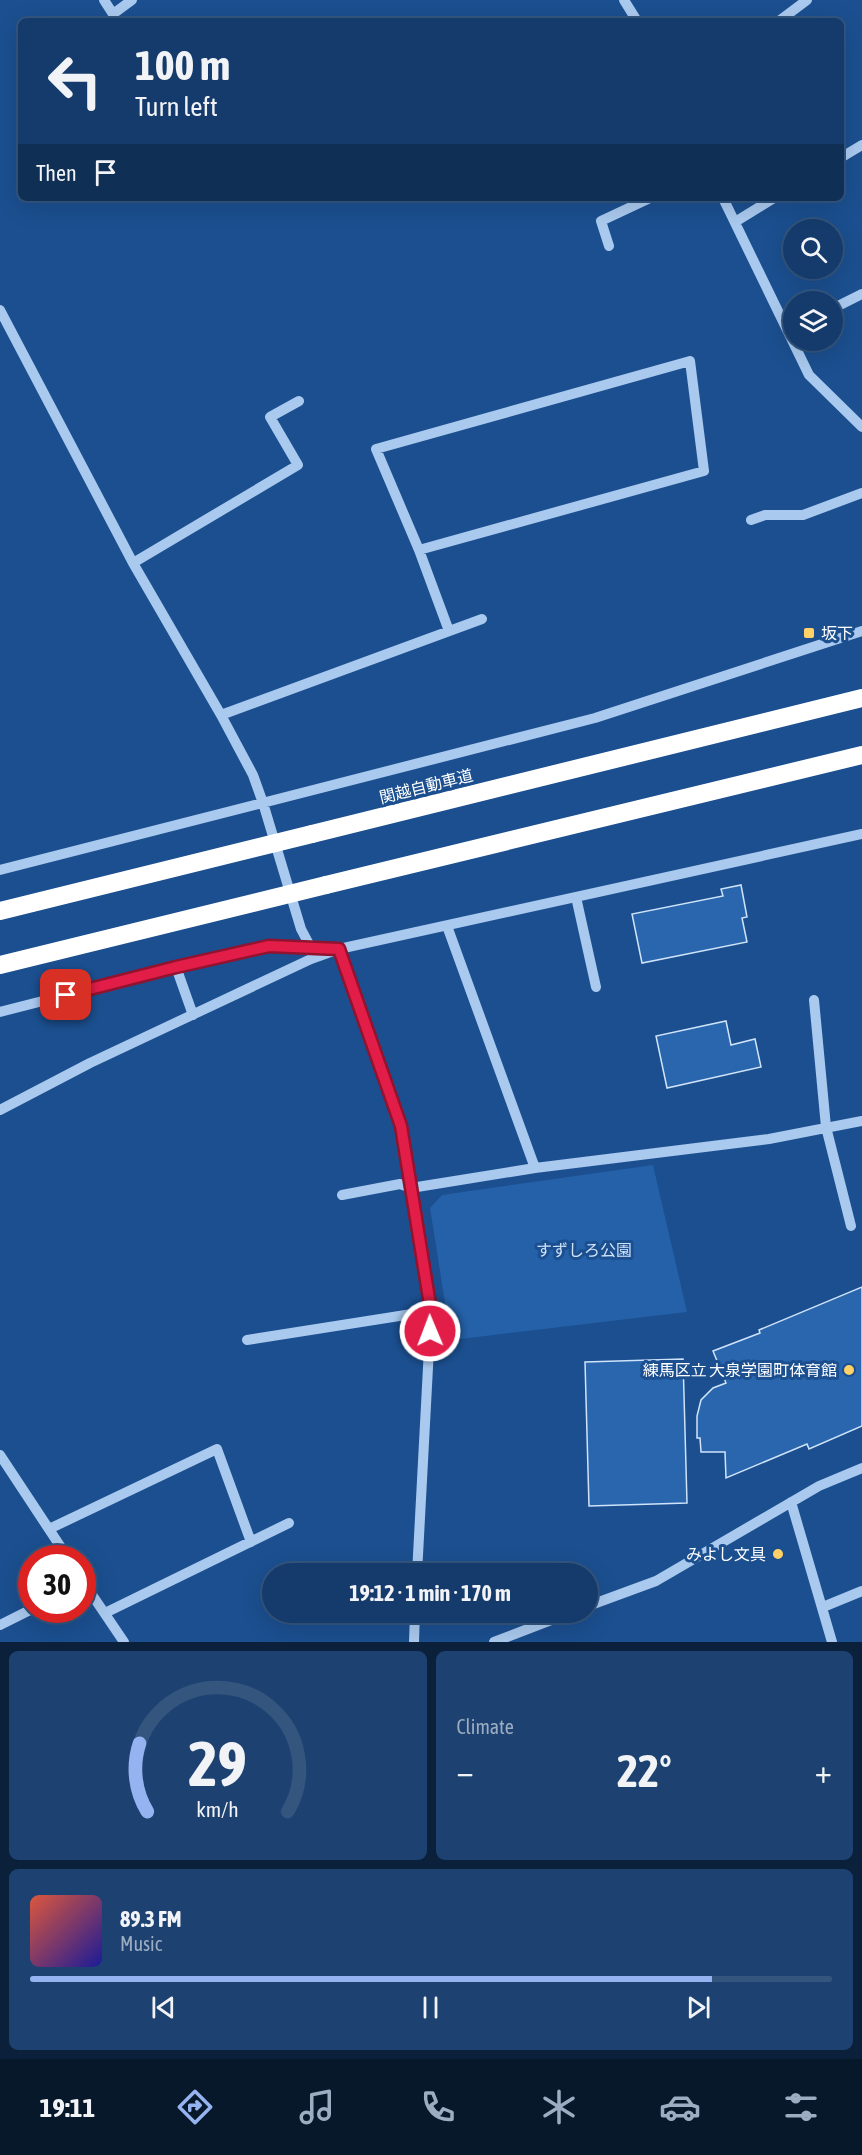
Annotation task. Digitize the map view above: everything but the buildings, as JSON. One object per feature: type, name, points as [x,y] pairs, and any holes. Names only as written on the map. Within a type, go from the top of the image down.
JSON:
[{"type":"highway","name":"関越自動車道","points":[[0,911],[862,698]]},
{"type":"highway","points":[[0,965],[862,755]]},
{"type":"street","points":[[104,0],[113,14],[132,0]]},
{"type":"street","points":[[624,0],[635,18]]},
{"type":"street","points":[[783,18],[807,0]]},
{"type":"street","points":[[844,156],[862,145]]},
{"type":"street","points":[[609,246],[601,220],[643,201]]},
{"type":"street","points":[[724,201],[783,315]]},
{"type":"street","points":[[735,222],[769,201]]},
{"type":"street","points":[[843,304],[862,294]]},
{"type":"street","points":[[0,310],[133,563],[221,715],[253,776],[301,930],[310,946]]},
{"type":"street","points":[[799,351],[809,375],[862,427]]},
{"type":"street","points":[[419,550],[705,471],[690,361],[376,449],[419,550],[449,631]]},
{"type":"street","points":[[133,563],[298,465],[270,417],[299,401]]},
{"type":"street","points":[[751,520],[765,515],[802,515],[862,493]]},
{"type":"street","points":[[221,715],[482,619]]},
{"type":"street","points":[[0,870],[595,718],[862,631]]},
{"type":"street","points":[[0,1110],[90,1063],[311,959],[339,949],[862,834]]},
{"type":"street","points":[[576,897],[596,987]]},
{"type":"street","points":[[447,926],[535,1168]]},
{"type":"street","points":[[0,1012],[269,946],[339,949]]},
{"type":"street","points":[[339,949],[401,1126],[431,1311],[418,1563]]},
{"type":"street","points":[[176,967],[193,1015]]},
{"type":"street","points":[[814,1000],[826,1127],[851,1226]]},
{"type":"street","points":[[342,1195],[400,1184],[411,1188],[535,1168],[770,1139],[862,1121]]},
{"type":"street","points":[[247,1340],[431,1311]]},
{"type":"street","points":[[49,1529],[217,1449],[251,1542]]},
{"type":"street","points":[[0,1455],[59,1545]]},
{"type":"street","points":[[598,1602],[656,1581],[819,1486],[862,1468]]},
{"type":"street","points":[[791,1502],[832,1642]]},
{"type":"street","points":[[105,1613],[289,1523]]},
{"type":"street","points":[[823,1607],[862,1591]]},
{"type":"street","points":[[96,1600],[124,1642]]},
{"type":"street","points":[[0,1625],[18,1616]]},
{"type":"street","points":[[414,1642],[415,1623]]},
{"type":"street","points":[[494,1642],[543,1623]]},
{"type":"green space","name":"すずしろ公園","points":[[653,1165],[687,1312],[444,1341],[446,1309],[430,1208],[442,1195]]},
{"type":"place","name":"坂下","points":[[809,633]]},
{"type":"place","name":"練馬区立 大泉学園町体育館","points":[[849,1370]]},
{"type":"place","name":"みよし文具","points":[[778,1554]]},
{"type":"route","points":[[66,995],[269,946],[339,949],[401,1126],[431,1311],[430,1331]]}]
